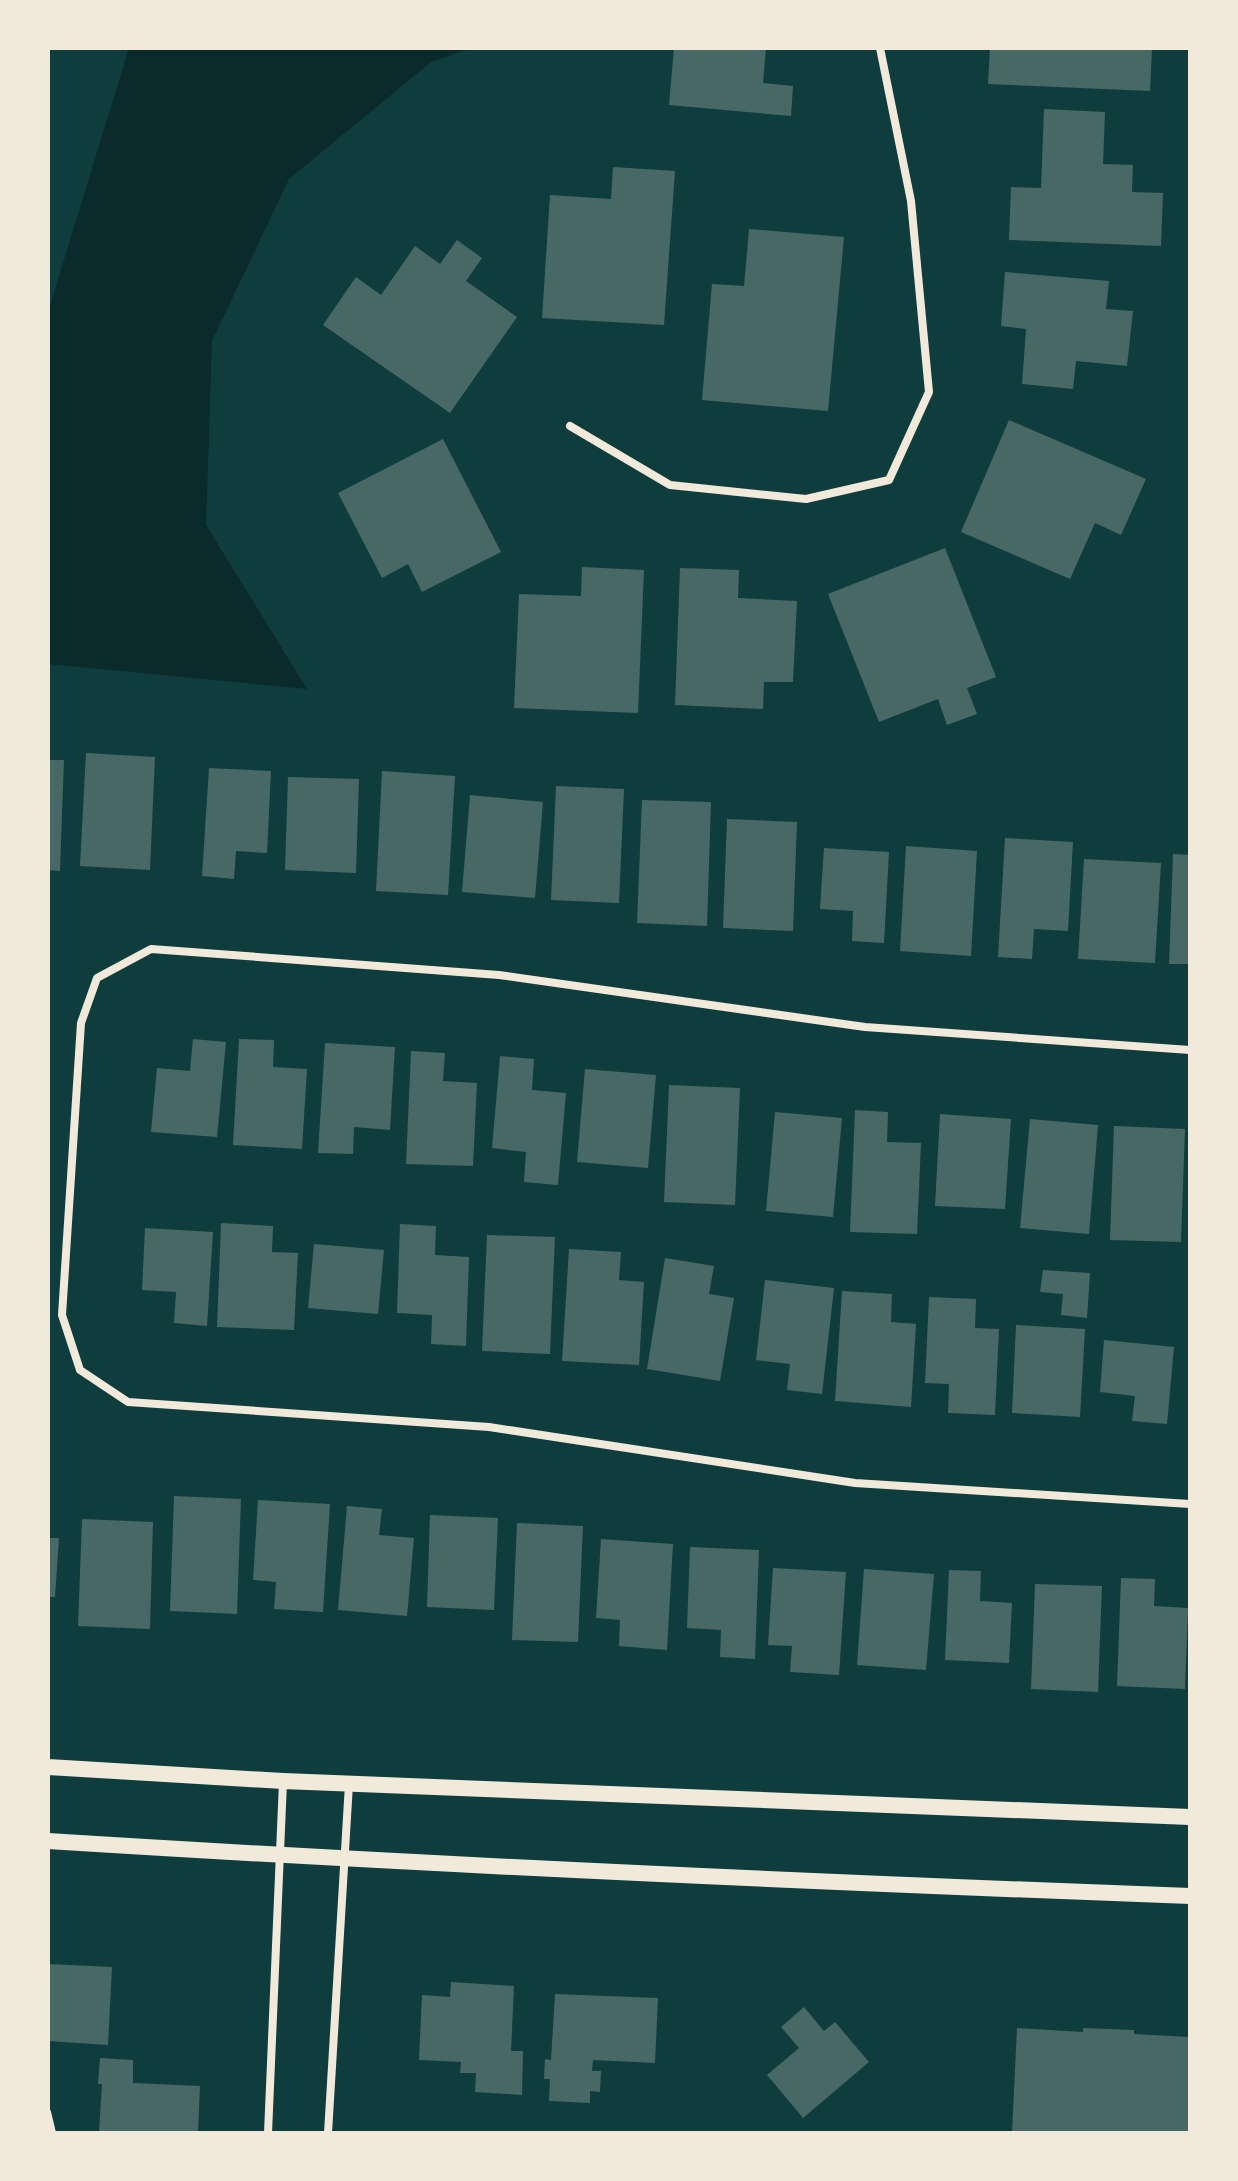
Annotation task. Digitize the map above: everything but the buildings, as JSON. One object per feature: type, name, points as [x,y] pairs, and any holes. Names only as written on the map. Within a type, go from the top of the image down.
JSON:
[{"type":"main road","points":[[48,1767],[349,1784],[1190,1817]]},
{"type":"main road","points":[[48,1841],[345,1859],[1190,1896]]},
{"type":"street","points":[[570,426],[670,485],[806,499],[889,480],[929,392],[911,201],[880,48]]},
{"type":"street","points":[[1190,1050],[865,1027],[499,975],[151,949],[97,978],[81,1023],[62,1315],[80,1370],[128,1402],[489,1427],[855,1483],[1190,1504]]},
{"type":"street","points":[[268,2133],[283,1781]]},
{"type":"street","points":[[328,2133],[349,1784]]},
{"type":"lane","points":[[48,2112],[53,2133]]},
{"type":"water","points":[[129,48],[472,48],[431,62],[289,179],[212,341],[206,525],[307,689],[48,664],[48,312]]}]
